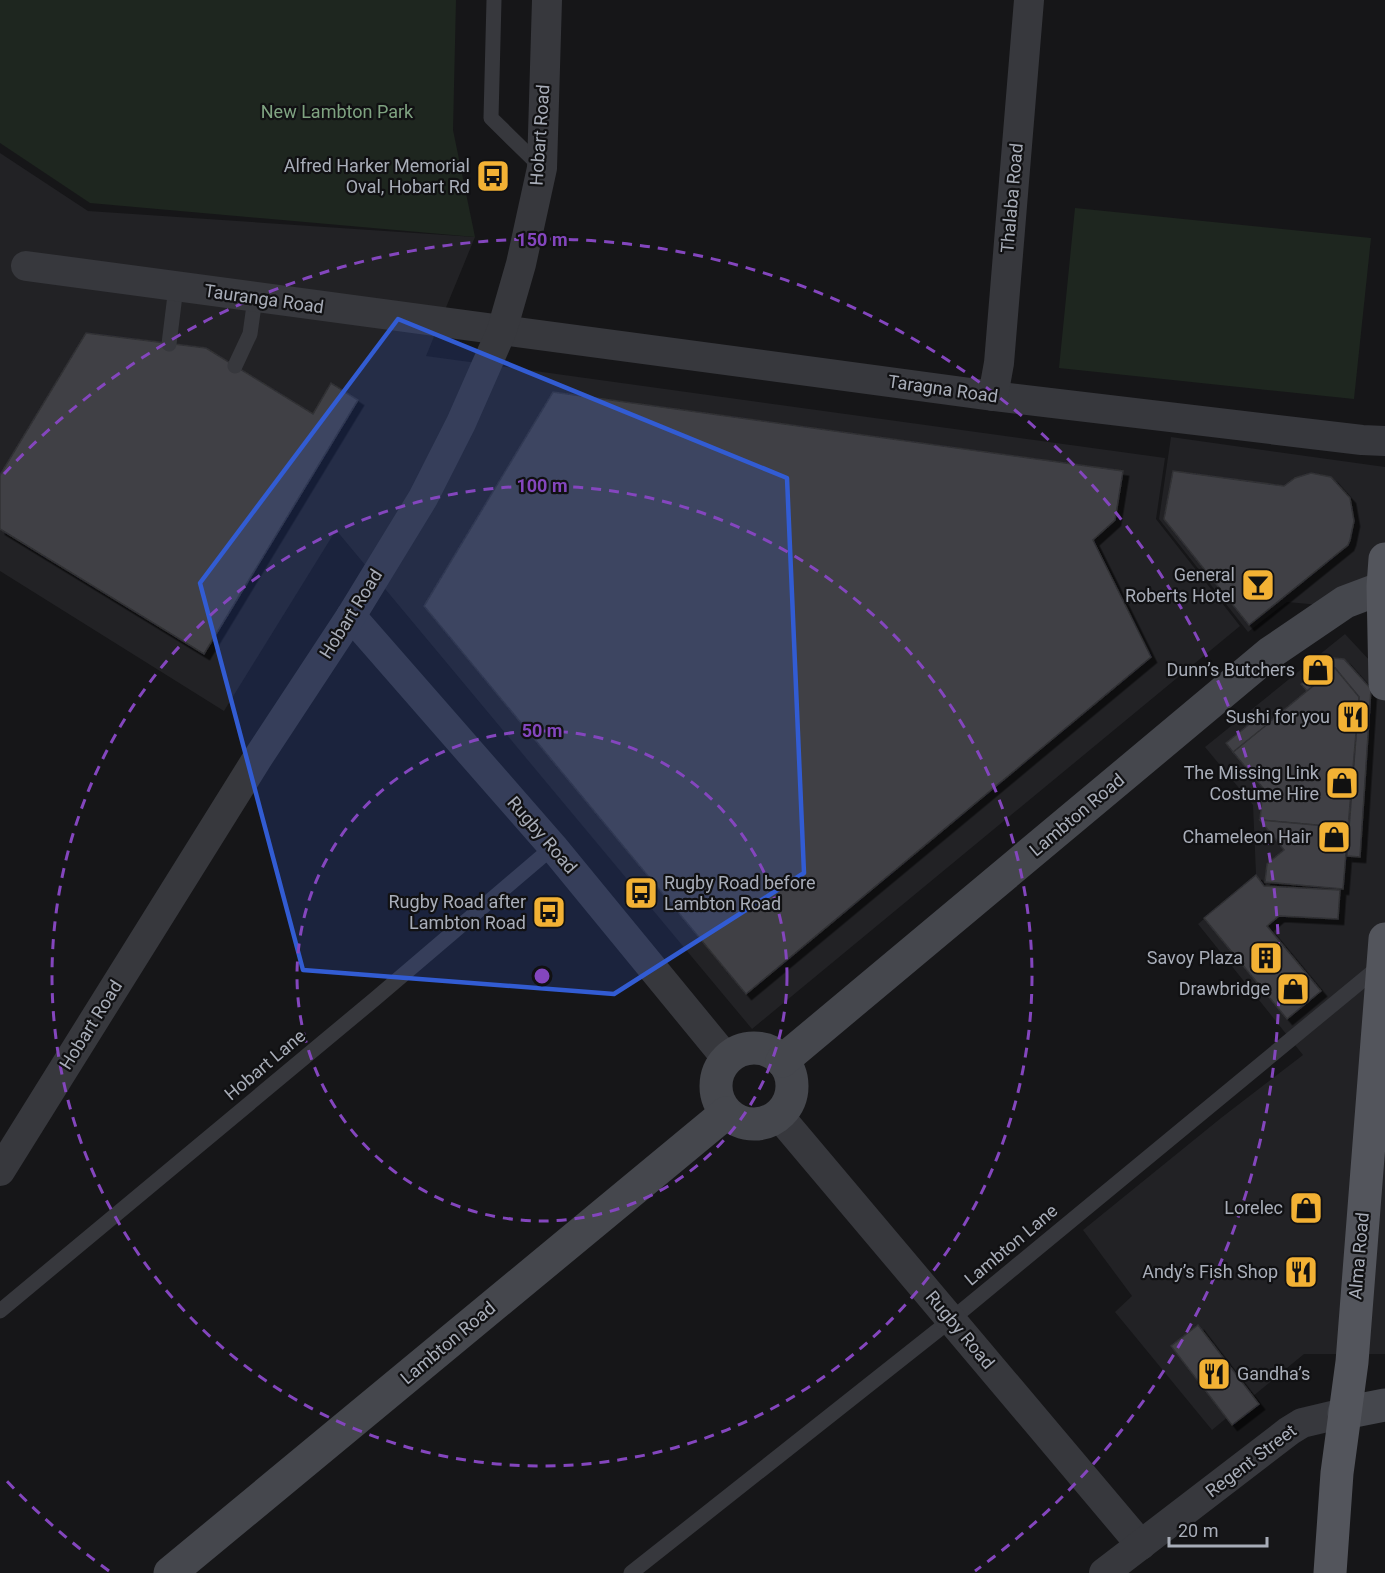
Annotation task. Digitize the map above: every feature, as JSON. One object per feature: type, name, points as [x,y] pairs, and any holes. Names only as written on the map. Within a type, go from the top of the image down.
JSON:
[{"type":"main road","name":"Lambton Road","points":[[1384,577],[1385,684]]},
{"type":"main road","name":"Lambton Road","points":[[782,1061],[1270,652],[1384,577]]},
{"type":"main road","name":"Alma Road","points":[[1330,1573],[1337,1479],[1352,1362],[1384,951]]},
{"type":"main road","points":[[756,1048],[775,1054],[782,1061],[788,1070],[792,1089],[785,1108],[779,1116],[762,1124],[752,1125],[742,1124],[726,1113],[716,1095],[715,1085],[721,1066],[727,1059],[736,1052],[756,1048]]},
{"type":"main road","name":"Lambton Road","points":[[170,1573],[726,1113]]},
{"type":"main road","name":"Regent Street","points":[[1344,1413],[1385,1405]]},
{"type":"street","name":"Hobart Road","points":[[0,1171],[257,759],[351,616],[423,498],[461,423],[502,330],[521,264],[542,168],[547,0]]},
{"type":"street","name":"Thalaba Road","points":[[993,396],[999,363],[1029,0]]},
{"type":"street","name":"Tauranga Road","points":[[26,266],[502,330]]},
{"type":"street","name":"Taragna Road","points":[[502,330],[993,396],[1350,439],[1385,441]]},
{"type":"street","name":"Rugby Road","points":[[351,616],[553,847],[727,1059]]},
{"type":"street","name":"Rugby Road","points":[[779,1116],[1141,1545]]},
{"type":"street","name":"Regent Street","points":[[1104,1573],[1289,1431],[1302,1424],[1344,1413]]},
{"type":"lane","points":[[494,0],[491,118],[542,168]]},
{"type":"lane","points":[[169,344],[176,287]]},
{"type":"lane","points":[[235,366],[250,334],[255,298]]},
{"type":"lane","name":"Hobart Lane","points":[[0,1311],[376,998],[553,847]]},
{"type":"lane","name":"Lambton Lane","points":[[631,1573],[952,1319],[1384,951]]},
{"type":"highlighted area","points":[[398,319],[787,478],[804,873],[614,994],[303,970],[200,583]]},
{"type":"shaded area","points":[[0,153],[88,211],[475,237],[426,356],[1165,458],[1156,519],[1240,626],[752,1029],[336,530],[224,711],[0,571]]},
{"type":"shaded area","points":[[1171,437],[1385,467],[1385,611],[1287,602],[1248,632],[1159,519]]},
{"type":"shaded area","points":[[1345,634],[1385,677],[1385,1354],[1304,1354],[1212,1430],[1115,1312],[1132,1296],[1083,1230],[1303,1055],[1198,924],[1256,874],[1253,805],[1205,747]]},
{"type":"green space","name":"New Lambton Park","points":[[0,0],[456,0],[453,130],[475,237],[90,203],[0,143]]},
{"type":"green space","points":[[1075,208],[1371,238],[1354,399],[1059,368]]},
{"type":"building","points":[[86,333],[206,348],[313,414],[331,383],[358,400],[204,654],[0,529],[0,475]]},
{"type":"building","points":[[553,392],[1123,471],[1115,520],[1093,540],[1151,657],[746,994],[424,606]]},
{"type":"building","name":"General Roberts Hotel","points":[[1173,471],[1284,486],[1295,478],[1311,473],[1331,477],[1350,498],[1354,521],[1348,545],[1249,625],[1164,519]]},
{"type":"building","points":[[1333,658],[1344,659],[1371,689],[1360,857],[1347,856],[1359,697],[1335,668],[1307,691],[1301,684]]},
{"type":"building","points":[[1335,668],[1359,697],[1348,828],[1260,820],[1263,788],[1233,752]]},
{"type":"building","points":[[1262,714],[1269,723],[1233,752],[1226,743]]},
{"type":"building","points":[[1260,820],[1348,828],[1343,889],[1265,882],[1267,864],[1284,850]]},
{"type":"building","name":"Savoy Plaza","points":[[1256,875],[1264,886],[1340,890],[1338,919],[1279,916],[1267,926],[1321,991],[1287,1019],[1204,918]]},
{"type":"building","name":"Gandha’s","points":[[1198,1325],[1259,1404],[1232,1425],[1171,1346]]},
{"type":"place","name":"Alfred Harker Memorial Oval, Hobart Rd","points":[[493,176]]},
{"type":"place","name":"General Roberts Hotel","points":[[1258,585]]},
{"type":"place","name":"Dunn’s Butchers","points":[[1318,670]]},
{"type":"place","name":"Sushi for you","points":[[1353,717]]},
{"type":"place","name":"The Missing Link Costume Hire","points":[[1342,783]]},
{"type":"place","name":"Chameleon Hair","points":[[1334,837]]},
{"type":"place","name":"Rugby Road before Lambton Road","points":[[641,893]]},
{"type":"place","name":"Rugby Road after Lambton Road","points":[[549,912]]},
{"type":"place","name":"Savoy Plaza","points":[[1266,958]]},
{"type":"place","name":"Drawbridge","points":[[1293,989]]},
{"type":"place","name":"Lorelec","points":[[1306,1208]]},
{"type":"place","name":"Andy’s Fish Shop","points":[[1301,1272]]},
{"type":"place","name":"Gandha’s","points":[[1214,1374]]}]
